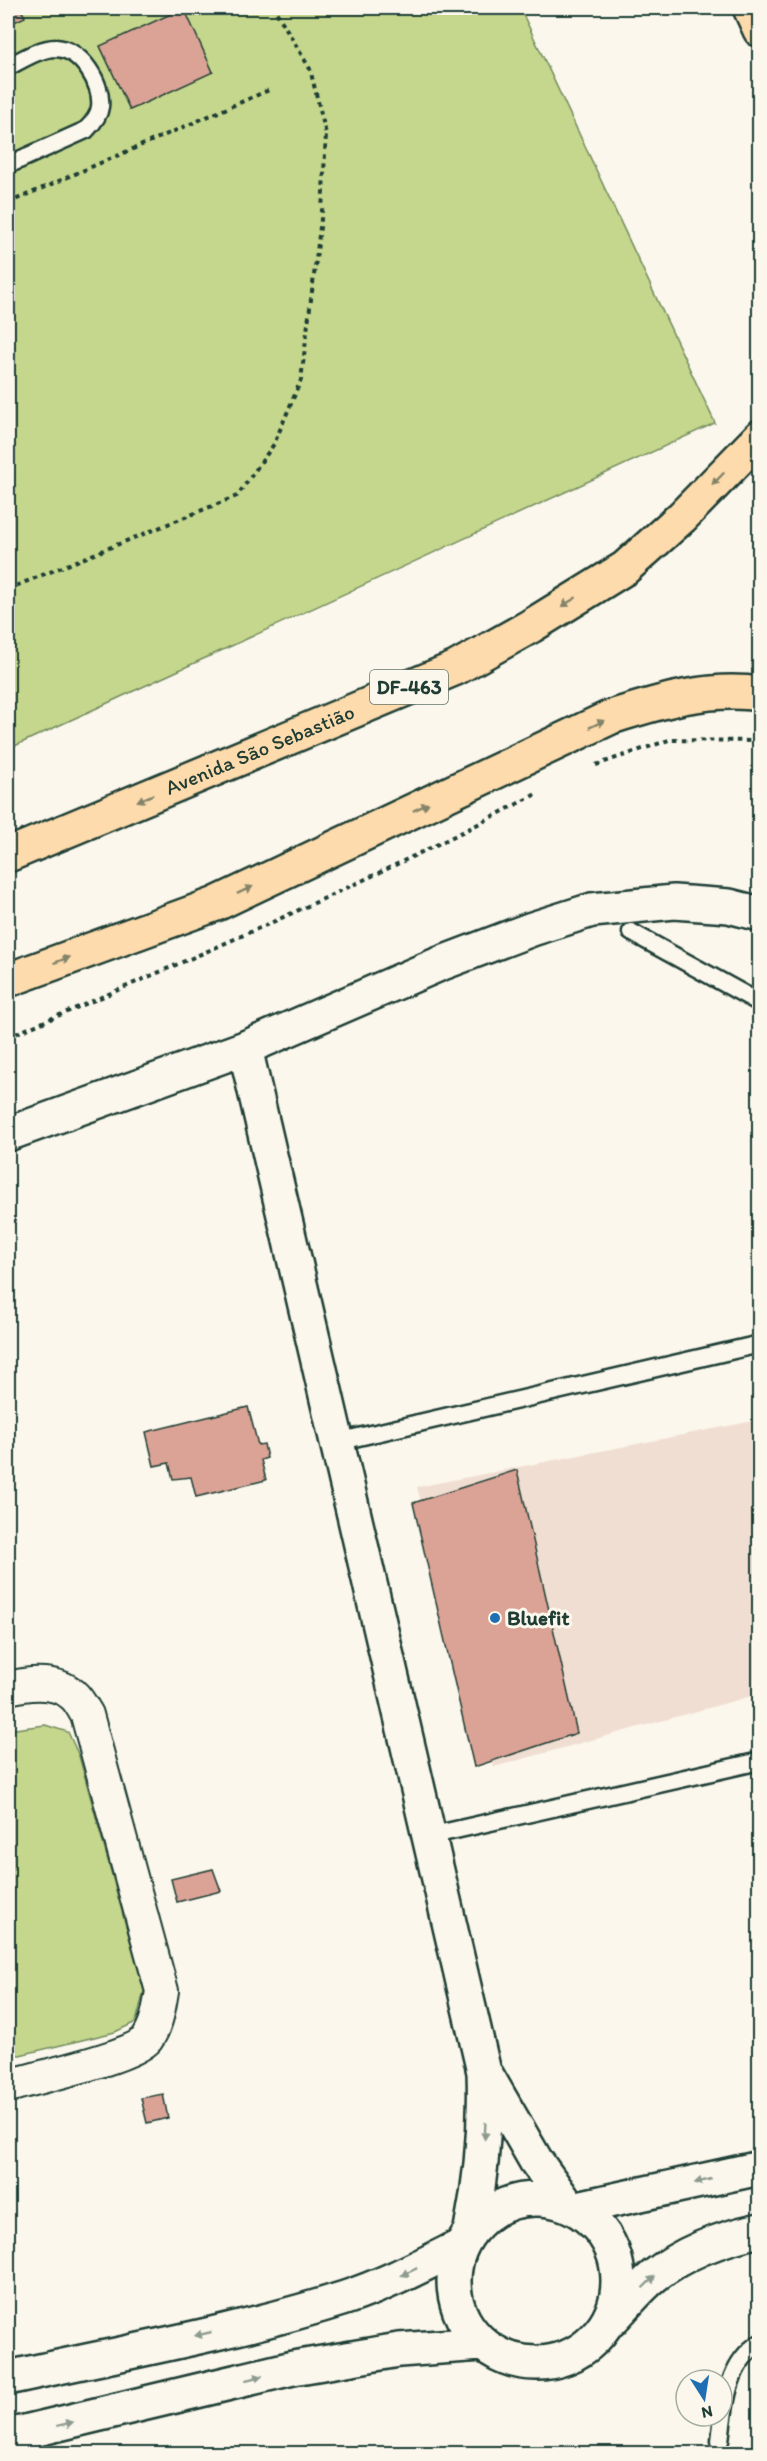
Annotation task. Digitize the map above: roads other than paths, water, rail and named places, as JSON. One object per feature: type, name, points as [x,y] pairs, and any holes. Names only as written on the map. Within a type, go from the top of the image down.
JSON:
[{"type":"main road","points":[[750,8],[759,30]]},
{"type":"main road","name":"Avenida São Sebastião","points":[[8,855],[456,668],[512,637],[625,567],[682,517],[759,437]]},
{"type":"main road","points":[[8,980],[216,904],[611,717],[678,697],[745,692],[759,694]]},
{"type":"street","points":[[8,1134],[245,1048],[437,965],[592,910],[674,902],[729,906],[759,914]]},
{"type":"street","points":[[245,1048],[484,2072],[486,2125],[483,2167],[466,2237],[454,2271],[455,2298],[464,2323],[482,2343],[514,2360],[549,2362],[583,2349],[654,2276],[681,2259],[727,2237],[759,2230]]},
{"type":"street","points":[[8,1688],[27,1683],[52,1684],[73,1694],[87,1714],[162,1991],[158,2017],[146,2041],[128,2052],[8,2086]]},
{"type":"street","points":[[484,2072],[530,2152],[571,2206],[602,2230],[617,2259],[619,2292],[608,2323]]},
{"type":"street","points":[[8,2378],[275,2317],[346,2297],[408,2273],[466,2237],[498,2207],[531,2198],[571,2206],[759,2168]]},
{"type":"street","points":[[8,2436],[293,2368],[399,2350],[482,2343]]},
{"type":"lane","points":[[8,66],[56,48],[73,55],[89,69],[97,84],[100,106],[94,122],[86,130],[8,165]]},
{"type":"lane","points":[[631,932],[759,1003]]},
{"type":"lane","points":[[337,1442],[759,1344]]},
{"type":"lane","points":[[429,1836],[759,1761]]},
{"type":"lane","points":[[720,2441],[725,2401],[734,2371],[752,2347],[759,2343]]},
{"type":"place","name":"Bluefit","points":[[495,1618]]}]
